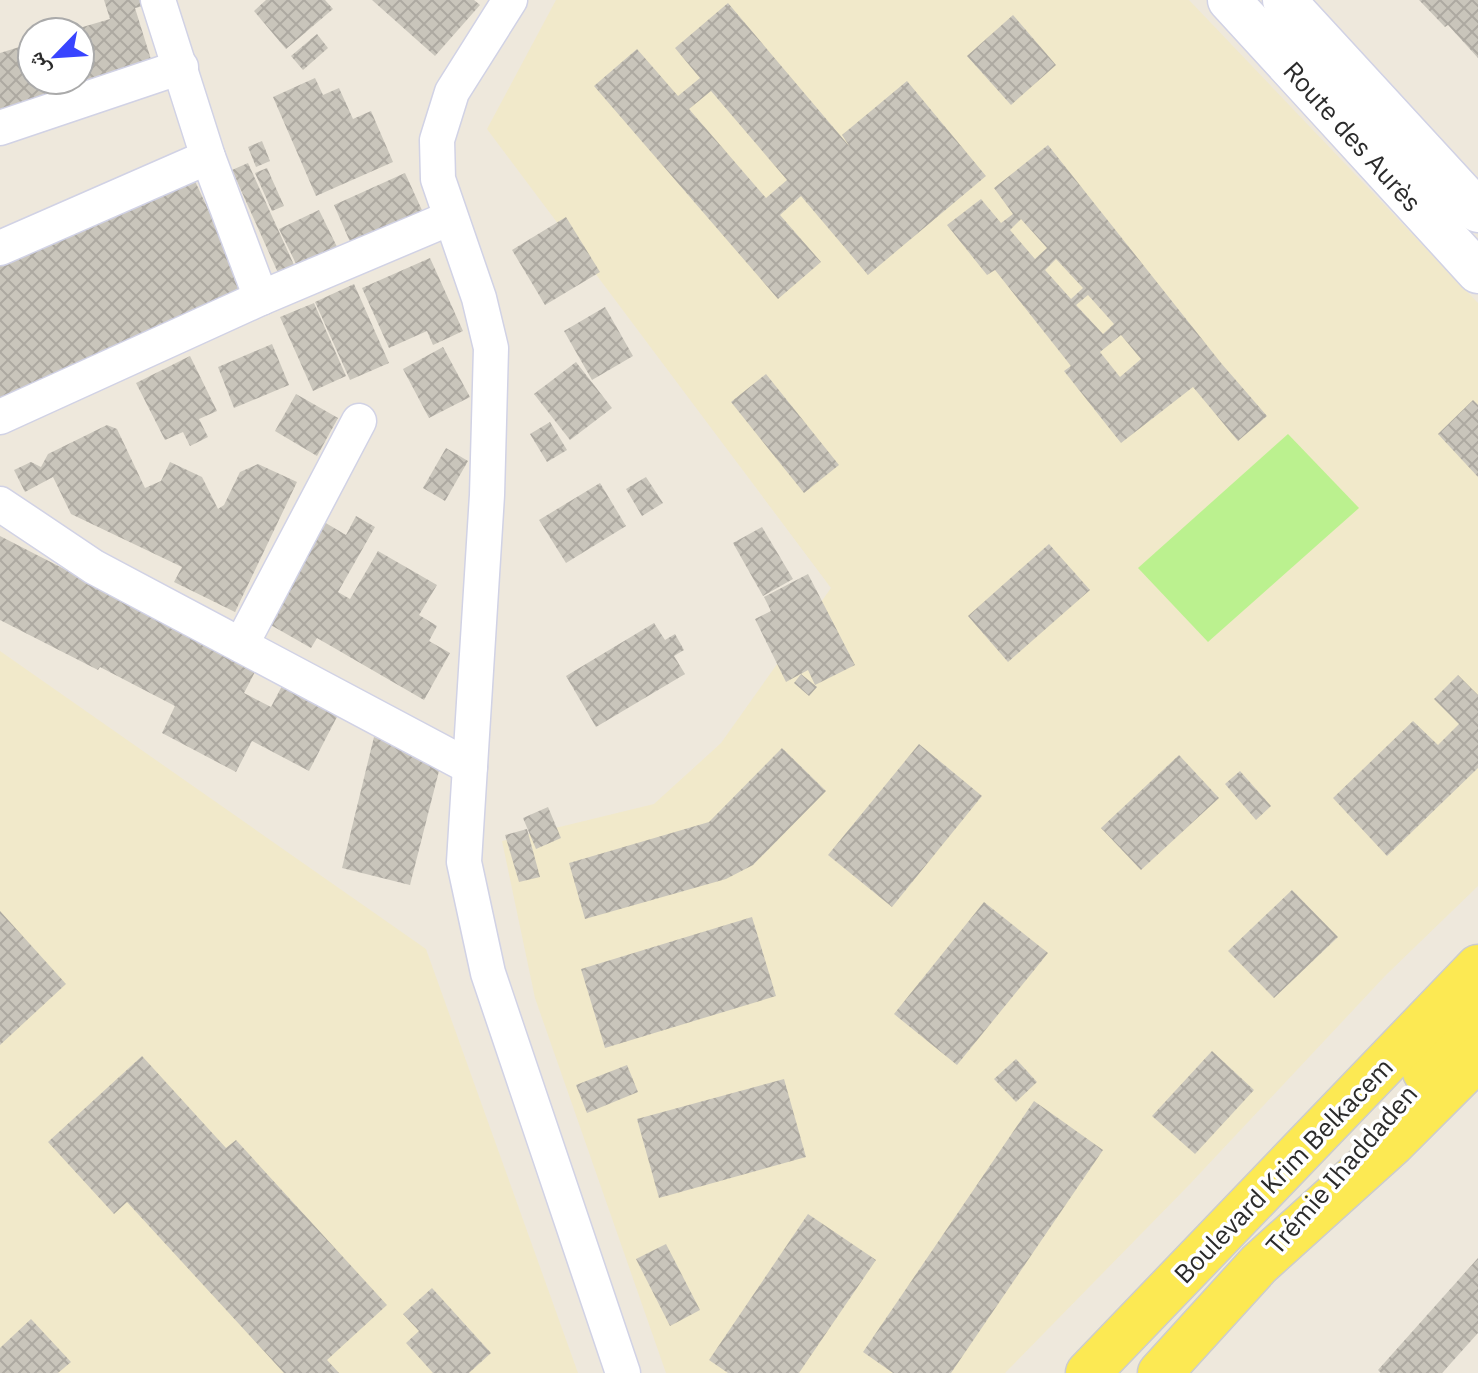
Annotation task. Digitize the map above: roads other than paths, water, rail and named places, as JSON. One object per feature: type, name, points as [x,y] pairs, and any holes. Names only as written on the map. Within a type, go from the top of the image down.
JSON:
[{"type":"main road","name":"Boulevard Krim Belkacem","points":[[1088,1373],[1478,967]]},
{"type":"main road","name":"Trémie Ihaddaden","points":[[1259,1264],[1424,1073],[1478,1018]]},
{"type":"main road","name":"Boulevard Krim Belkacem","points":[[1160,1373],[1259,1264],[1393,1143],[1478,1058]]},
{"type":"main road","name":"Trémie Ihaddaden","points":[[1226,1229],[1424,1073]]},
{"type":"street","points":[[158,0],[208,157],[261,298]]},
{"type":"street","points":[[510,0],[452,92],[437,140],[438,179],[479,298],[491,348],[487,495],[464,862],[488,973],[623,1373]]},
{"type":"street","name":"Route des Aurès","points":[[1229,0],[1478,272]]},
{"type":"street","name":"Route des Aurès","points":[[1284,0],[1478,211]]},
{"type":"street","points":[[0,128],[181,67]]},
{"type":"street","points":[[0,248],[208,157]]},
{"type":"street","points":[[0,417],[261,298],[450,218]]},
{"type":"street","points":[[241,645],[359,421]]},
{"type":"street","points":[[0,504],[94,567],[470,767]]}]
